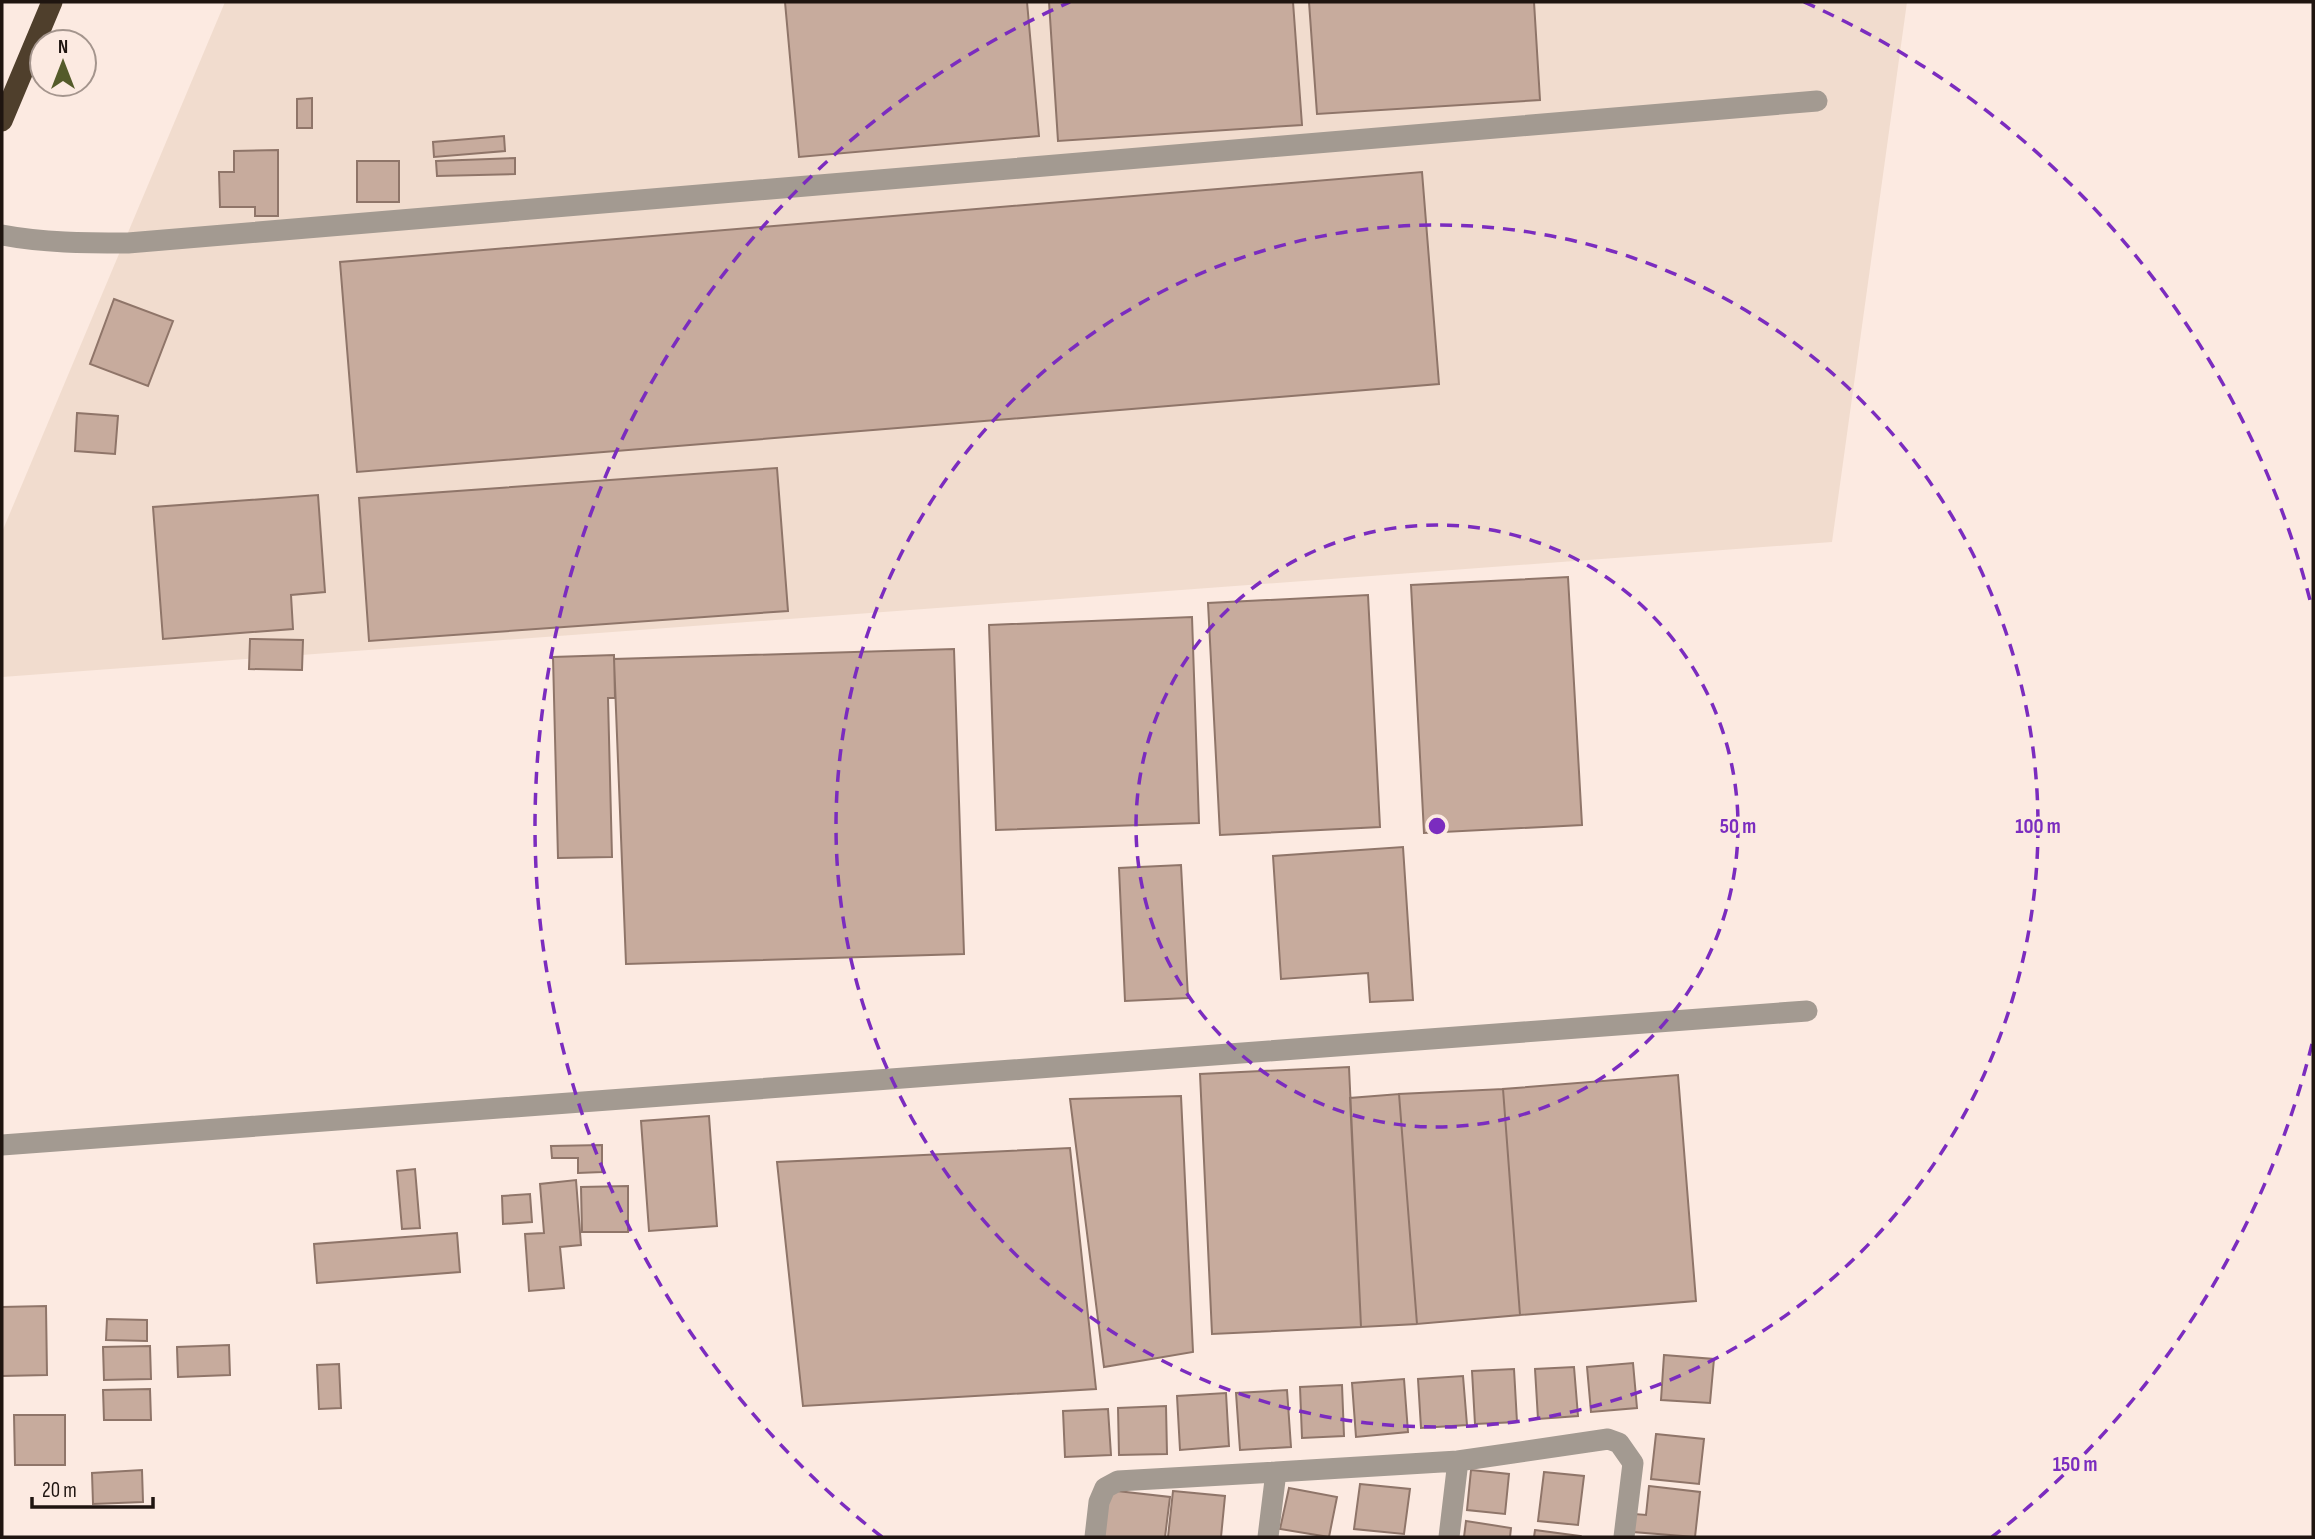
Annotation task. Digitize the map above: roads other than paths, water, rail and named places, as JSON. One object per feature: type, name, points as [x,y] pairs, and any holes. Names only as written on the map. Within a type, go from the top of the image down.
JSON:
[{"type":"highway","points":[[2,121],[52,2]]},
{"type":"street","points":[[2,235],[32,241],[73,244],[128,243],[1816,101]]},
{"type":"street","points":[[2,1145],[1807,1011]]},
{"type":"street","points":[[1095,1537],[1099,1502],[1105,1488],[1118,1481],[1458,1461],[1608,1439],[1619,1443],[1633,1463],[1624,1537]]},
{"type":"street","points":[[1449,1537],[1458,1461]]},
{"type":"street","points":[[1268,1537],[1276,1472]]}]
